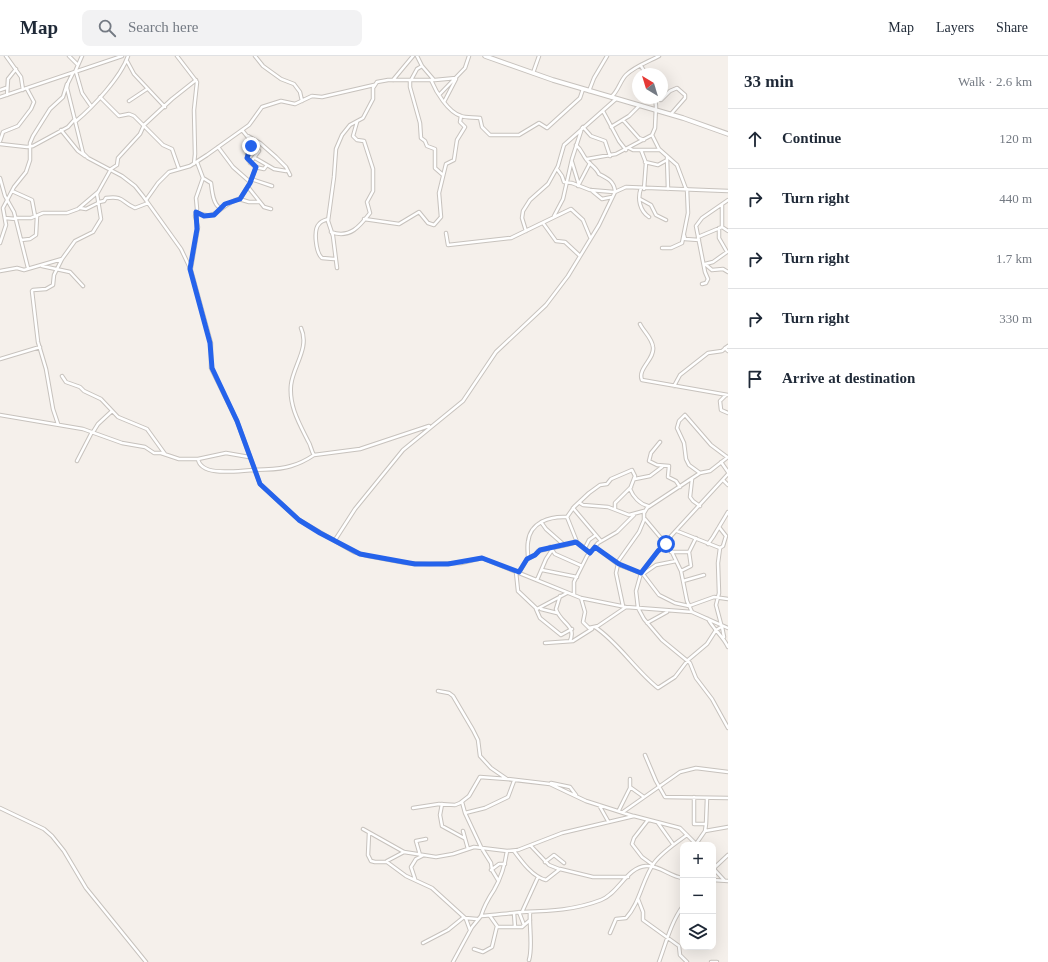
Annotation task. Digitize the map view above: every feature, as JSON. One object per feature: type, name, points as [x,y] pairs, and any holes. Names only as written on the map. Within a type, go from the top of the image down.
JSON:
[{"type":"street","points":[[6,56],[23,81],[23,90]]},
{"type":"street","points":[[69,56],[78,65]]},
{"type":"street","points":[[0,243],[6,229],[2,208],[26,172],[30,160],[30,147],[33,136],[50,109],[63,97],[67,84],[75,72],[82,56]]},
{"type":"street","points":[[0,97],[122,56]]},
{"type":"street","points":[[0,144],[30,147],[71,125],[75,120],[86,113],[119,74],[128,56]]},
{"type":"street","points":[[177,56],[196,80],[198,86],[194,110],[194,164]]},
{"type":"street","points":[[254,56],[263,66],[281,79],[294,84],[300,92],[302,101]]},
{"type":"street","points":[[393,80],[413,56]]},
{"type":"street","points":[[417,56],[422,66],[433,80],[439,95],[444,102],[461,116],[480,118],[482,127],[490,135],[519,135],[538,123],[546,128],[549,127],[582,96],[583,89]]},
{"type":"street","points":[[439,95],[467,66],[469,56]]},
{"type":"street","points":[[486,56],[533,73],[639,106],[671,114],[728,134]]},
{"type":"street","points":[[533,73],[539,56]]},
{"type":"street","points":[[589,91],[606,56]]},
{"type":"street","points":[[611,97],[624,78],[647,60],[659,56]]},
{"type":"street","points":[[126,60],[134,74],[165,106]]},
{"type":"street","points":[[422,66],[417,69],[411,80],[410,88],[420,123],[421,138],[425,141],[427,146],[435,149],[435,168],[442,175]]},
{"type":"street","points":[[7,95],[6,88],[8,79],[16,69]]},
{"type":"street","points":[[75,72],[82,93],[91,106]]},
{"type":"street","points":[[146,200],[167,175],[194,164],[242,130],[252,122],[262,107],[281,101],[295,104],[312,96],[322,97],[374,85],[384,80],[433,80],[457,77]]},
{"type":"street","points":[[444,102],[457,77]]},
{"type":"street","points":[[5,218],[16,219],[36,216],[43,213],[67,213],[80,208],[98,192],[111,169],[117,165],[118,158],[140,134],[144,125],[196,80]]},
{"type":"street","points":[[67,84],[81,149],[86,156]]},
{"type":"street","points":[[337,268],[334,259],[334,242],[328,218],[336,150],[339,139],[350,125],[363,118],[373,98],[374,85]]},
{"type":"street","points":[[0,90],[6,88]]},
{"type":"street","points":[[668,94],[677,88],[685,98],[671,114]]},
{"type":"street","points":[[0,141],[6,130],[20,125],[33,104],[33,100],[27,89]]},
{"type":"street","points":[[129,101],[147,89]]},
{"type":"street","points":[[100,97],[116,114],[121,116],[131,115],[144,125],[162,144],[172,149],[179,169]]},
{"type":"street","points":[[526,231],[522,218],[523,211],[530,200],[547,186],[557,169],[564,145],[582,127],[603,111],[616,98]]},
{"type":"street","points":[[587,160],[610,156],[627,149],[652,135],[655,128],[655,104]]},
{"type":"street","points":[[612,127],[623,120],[639,106]]},
{"type":"street","points":[[603,111],[627,149]]},
{"type":"street","points":[[364,219],[399,224],[419,212],[428,223],[436,224],[441,217],[439,195],[442,175],[446,164],[452,162],[455,158],[457,140],[465,127],[460,122],[461,116]]},
{"type":"street","points":[[623,120],[639,138],[644,140]]},
{"type":"street","points":[[331,232],[341,235],[351,233],[356,230],[370,213],[367,202],[373,191],[373,170],[364,142],[357,140],[353,136],[357,122]]},
{"type":"street","points":[[554,216],[563,200],[576,145],[582,127]]},
{"type":"street","points":[[582,127],[591,136],[605,141],[610,156]]},
{"type":"street","points":[[61,130],[78,151],[111,169],[135,186],[181,249],[190,269],[210,343],[212,368],[237,421],[260,484],[299,520],[360,554],[406,563],[448,564],[482,558],[581,598],[638,608],[692,612],[728,628]]},
{"type":"street","points":[[242,130],[262,145],[285,166],[286,171],[290,175]]},
{"type":"street","points":[[652,135],[659,150],[667,158],[678,165],[686,189],[688,210],[681,245],[671,248],[662,248]]},
{"type":"street","points":[[248,136],[251,143],[259,152],[250,163]]},
{"type":"street","points":[[251,143],[247,156],[250,163],[256,167],[264,169],[267,165]]},
{"type":"street","points":[[334,540],[355,509],[397,457],[432,425],[464,401],[496,352],[543,310],[565,281],[579,255],[605,214],[615,191],[614,185],[608,178],[600,176],[587,160],[583,152],[576,145]]},
{"type":"street","points":[[218,147],[233,167],[251,181],[272,186]]},
{"type":"street","points":[[627,149],[659,150]]},
{"type":"street","points":[[640,150],[645,161],[640,199],[642,211],[649,217]]},
{"type":"street","points":[[255,158],[275,170],[286,171]]},
{"type":"street","points":[[645,161],[658,165],[667,158]]},
{"type":"street","points":[[667,158],[668,189]]},
{"type":"street","points":[[197,162],[203,178],[211,183],[216,205],[220,208]]},
{"type":"street","points":[[572,162],[578,185]]},
{"type":"street","points":[[578,185],[590,163]]},
{"type":"street","points":[[240,199],[251,181],[256,167]]},
{"type":"street","points":[[557,169],[564,182],[578,185],[590,190],[602,199],[612,197]]},
{"type":"street","points":[[0,178],[7,199],[13,209],[28,268]]},
{"type":"street","points":[[190,269],[197,229],[196,198],[203,178]]},
{"type":"street","points":[[248,187],[265,208],[271,209]]},
{"type":"street","points":[[590,190],[615,191],[621,188],[642,188],[728,191]]},
{"type":"street","points":[[12,191],[32,200],[36,216],[36,235],[30,239],[21,240]]},
{"type":"street","points":[[58,425],[53,409],[46,369],[40,347],[32,291],[46,289],[52,286],[55,281],[54,275],[62,258],[75,241],[92,233],[98,226],[101,219],[98,192]]},
{"type":"street","points":[[80,208],[86,209],[98,202],[104,201],[106,198],[116,197],[122,198],[134,208],[148,203]]},
{"type":"street","points":[[196,212],[209,216],[216,214],[225,204],[240,199],[249,202],[259,202]]},
{"type":"street","points":[[640,199],[651,205],[656,215],[666,220]]},
{"type":"street","points":[[702,284],[706,283],[708,279],[696,226],[699,221],[728,200]]},
{"type":"street","points":[[705,264],[713,262],[727,252],[719,238],[722,205]]},
{"type":"street","points":[[446,233],[448,245],[509,238],[543,223],[554,216],[572,210],[584,222],[590,238]]},
{"type":"street","points":[[328,218],[319,223],[317,227],[317,252],[322,258],[334,259]]},
{"type":"street","points":[[543,223],[558,242],[565,242],[579,255]]},
{"type":"street","points":[[683,234],[685,240],[699,239],[721,228],[728,231]]},
{"type":"street","points":[[0,271],[40,266],[62,258]]},
{"type":"street","points":[[703,259],[705,264],[712,270],[723,270],[728,272]]},
{"type":"street","points":[[40,266],[73,274],[83,286]]},
{"type":"street","points":[[640,324],[650,338],[653,348],[650,359],[642,373],[642,379],[727,395]]},
{"type":"street","points":[[301,328],[304,336],[303,345],[292,383],[291,398],[297,420],[314,455]]},
{"type":"street","points":[[674,386],[680,375],[708,353],[722,351],[728,346]]},
{"type":"street","points":[[0,359],[40,347]]},
{"type":"street","points":[[725,348],[728,351]]},
{"type":"street","points":[[62,376],[66,382],[80,387],[84,391],[101,400],[112,411],[126,421],[147,429],[166,454]]},
{"type":"street","points":[[727,395],[719,403],[721,410],[728,413]]},
{"type":"street","points":[[77,461],[92,432],[112,411]]},
{"type":"street","points":[[0,415],[92,432],[122,443],[145,447],[154,453],[166,454],[183,459],[198,459],[226,453],[249,457]]},
{"type":"street","points":[[624,606],[616,573],[617,564],[636,537],[648,506],[700,473],[710,471],[728,457],[711,445],[685,415],[679,421],[678,430],[684,443],[684,454],[688,463],[700,473]]},
{"type":"street","points":[[198,459],[203,466],[214,471],[255,469],[268,470],[291,466],[314,455],[360,450],[432,425]]},
{"type":"street","points":[[660,442],[652,451],[649,459],[652,463],[669,466],[668,477],[676,481],[680,487]]},
{"type":"street","points":[[721,462],[728,474],[672,536],[667,544],[658,551],[642,574],[636,591],[638,608],[647,623],[662,640],[688,660],[696,678],[712,699],[728,728]]},
{"type":"street","points":[[635,479],[650,476],[663,466]]},
{"type":"street","points":[[567,518],[574,508],[587,495],[600,485],[605,485],[611,479],[630,471],[634,472],[635,479],[631,487],[615,503],[615,509]]},
{"type":"street","points":[[692,478],[690,497],[700,506]]},
{"type":"street","points":[[723,480],[728,485]]},
{"type":"street","points":[[631,487],[637,500],[648,506]]},
{"type":"street","points":[[580,502],[583,505],[615,509],[629,515],[634,515],[645,511]]},
{"type":"street","points":[[574,508],[601,541]]},
{"type":"street","points":[[708,544],[728,512]]},
{"type":"street","points":[[574,595],[574,585],[577,577],[590,553],[601,541],[617,532],[634,515]]},
{"type":"street","points":[[528,558],[529,537],[533,529],[541,522],[552,517],[567,518]]},
{"type":"street","points":[[567,518],[577,542],[590,553]]},
{"type":"street","points":[[644,518],[660,534],[676,561],[681,571],[689,606],[692,612]]},
{"type":"street","points":[[541,522],[546,529],[566,545]]},
{"type":"street","points":[[719,527],[726,536],[723,546],[720,548],[718,562],[719,593],[716,608],[724,638],[728,646]]},
{"type":"street","points":[[677,531],[720,548]]},
{"type":"street","points":[[585,548],[589,540],[596,535]]},
{"type":"street","points":[[681,571],[691,566],[689,552],[696,538]]},
{"type":"street","points":[[572,629],[561,635],[540,618],[536,609],[518,591],[517,572],[528,558],[535,555],[540,550],[551,549],[577,542]]},
{"type":"street","points":[[595,547],[617,564],[642,574],[662,597],[689,606],[710,598],[717,597],[728,599]]},
{"type":"street","points":[[551,549],[555,554],[582,566]]},
{"type":"street","points":[[538,580],[551,549]]},
{"type":"street","points":[[671,552],[689,552]]},
{"type":"street","points":[[642,574],[656,565],[676,561]]},
{"type":"street","points":[[542,570],[577,577]]},
{"type":"street","points":[[683,581],[704,575]]},
{"type":"street","points":[[536,609],[541,608],[560,596],[568,593]]},
{"type":"street","points":[[557,613],[556,608],[560,596]]},
{"type":"street","points":[[581,598],[585,612],[583,622],[587,628],[594,627],[632,660],[636,668],[658,688],[675,677],[688,660],[706,644],[716,630],[722,626]]},
{"type":"street","points":[[545,643],[570,642],[624,606]]},
{"type":"street","points":[[541,608],[557,613],[572,629]]},
{"type":"street","points":[[647,623],[660,614],[670,611]]},
{"type":"street","points":[[708,619],[724,638]]},
{"type":"street","points":[[570,642],[572,629]]},
{"type":"street","points":[[438,691],[445,692],[453,696],[478,740],[480,756],[491,768],[507,779]]},
{"type":"street","points":[[645,755],[658,787],[665,797],[728,798]]},
{"type":"street","points":[[622,812],[680,772],[696,768],[728,772]]},
{"type":"street","points":[[413,808],[442,804],[455,805],[462,802],[469,796],[480,777],[550,784],[555,783],[570,787],[576,796]]},
{"type":"street","points":[[619,810],[630,787],[630,779]]},
{"type":"street","points":[[465,813],[485,808],[508,797],[514,781]]},
{"type":"street","points":[[550,784],[599,805],[658,823],[677,827],[693,842]]},
{"type":"street","points":[[630,787],[644,798]]},
{"type":"street","points":[[694,797],[694,824],[706,824]]},
{"type":"street","points":[[698,842],[705,831],[707,798]]},
{"type":"street","points":[[462,802],[465,813],[481,847],[491,862],[491,870],[498,880]]},
{"type":"street","points":[[442,804],[440,815],[442,826],[464,838]]},
{"type":"street","points":[[599,805],[608,821]]},
{"type":"street","points":[[0,808],[44,829],[52,836],[64,851],[86,888],[146,962]]},
{"type":"street","points":[[363,829],[369,834],[404,852],[442,857],[468,849],[481,847],[514,851],[531,846],[562,833],[634,816]]},
{"type":"street","points":[[648,820],[634,838],[632,844],[642,857],[653,865],[680,877]]},
{"type":"street","points":[[658,823],[673,844]]},
{"type":"street","points":[[705,831],[728,827]]},
{"type":"street","points":[[462,831],[468,849]]},
{"type":"street","points":[[369,834],[369,859],[375,862],[386,861],[404,852]]},
{"type":"street","points":[[610,933],[616,919],[627,917],[638,899],[653,865],[673,844],[686,835]]},
{"type":"street","points":[[421,855],[416,841],[426,839]]},
{"type":"street","points":[[531,846],[545,862],[560,869],[592,877],[628,877]]},
{"type":"street","points":[[453,962],[470,930],[477,919],[481,916],[486,901],[505,864],[507,851]]},
{"type":"street","points":[[514,851],[522,862],[543,880],[549,880],[560,869]]},
{"type":"street","points":[[415,879],[411,867],[416,859],[421,855]]},
{"type":"street","points":[[545,862],[554,855],[564,863]]},
{"type":"street","points":[[716,865],[728,855]]},
{"type":"street","points":[[386,861],[406,876],[432,888],[464,918],[470,930]]},
{"type":"street","points":[[491,870],[499,864],[505,864]]},
{"type":"street","points":[[481,916],[520,912],[569,910],[600,901],[611,895],[639,868],[653,865]]},
{"type":"street","points":[[716,871],[724,880]]},
{"type":"street","points":[[524,925],[520,919],[520,912],[538,877]]},
{"type":"street","points":[[716,880],[728,881]]},
{"type":"street","points":[[638,899],[643,920],[679,946],[680,955],[687,962]]},
{"type":"street","points":[[659,962],[675,918],[680,910]]},
{"type":"street","points":[[529,960],[531,948],[529,937],[530,912]]},
{"type":"street","points":[[514,913],[516,927]]},
{"type":"street","points":[[474,948],[482,952],[491,949],[497,927],[490,916]]},
{"type":"street","points":[[423,943],[448,930],[464,918],[477,919]]},
{"type":"street","points":[[497,927],[516,927],[524,925],[530,920]]},
{"type":"street","points":[[711,962],[717,962]]},
{"type":"route","points":[[251,146],[251,149],[247,154],[247,158],[256,167],[248,187],[242,193],[240,199],[225,204],[214,215],[204,216],[196,212],[195,216],[197,229],[190,269],[210,343],[213,373],[221,387],[227,404],[237,421],[260,484],[299,520],[354,552],[406,563],[448,564],[467,562],[482,558],[519,572],[524,566],[526,560],[540,550],[578,542],[590,553],[595,547],[619,564],[641,573],[658,551],[666,544]]}]
